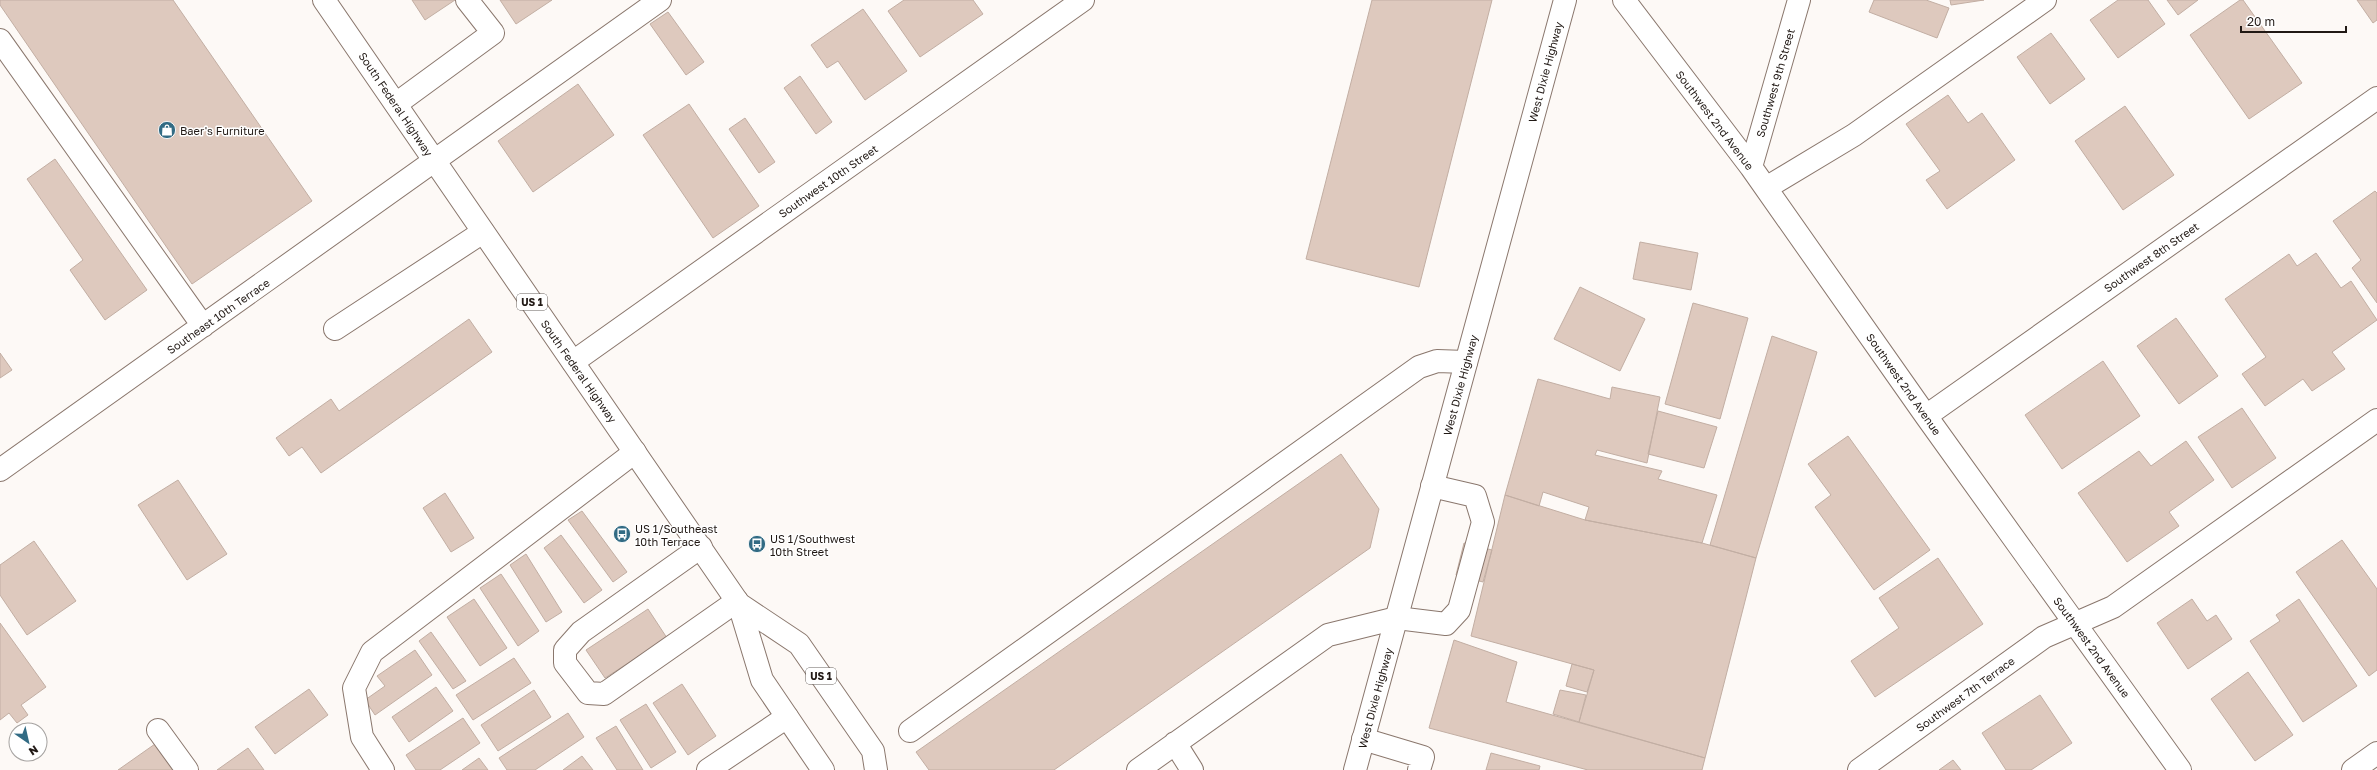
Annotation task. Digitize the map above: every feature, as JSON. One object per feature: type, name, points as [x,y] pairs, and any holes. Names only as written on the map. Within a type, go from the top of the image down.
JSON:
[{"type":"street","name":"South Federal Highway","points":[[324,0],[738,602],[762,680],[823,770]]},
{"type":"street","points":[[396,104],[493,33],[467,0]]},
{"type":"street","name":"Southeast 10th Terrace","points":[[0,470],[660,0]]},
{"type":"street","name":"Southwest 10th Street","points":[[573,362],[1083,0]]},
{"type":"street","name":"West Dixie Highway","points":[[1355,770],[1565,0]]},
{"type":"street","name":"Southwest 2nd Avenue","points":[[1624,0],[1751,167],[1926,416],[2180,770]]},
{"type":"street","name":"Southwest 9th Street","points":[[1751,167],[1799,0]]},
{"type":"street","points":[[1766,188],[1854,135],[2045,0]]},
{"type":"street","points":[[0,40],[203,326]]},
{"type":"street","name":"Southwest 8th Street","points":[[1926,416],[2377,98]]},
{"type":"street","points":[[335,329],[483,232]]},
{"type":"street","points":[[910,731],[1419,367],[1437,361],[1466,362]]},
{"type":"street","name":"Southwest 7th Terrace","points":[[1859,770],[2044,637],[2113,607],[2377,420]]},
{"type":"street","points":[[383,770],[362,737],[354,688],[372,652],[635,452]]},
{"type":"street","points":[[1138,770],[1328,635],[1397,618],[1446,624],[1459,610],[1483,522],[1475,496],[1432,486]]},
{"type":"street","points":[[701,547],[581,632],[565,650],[565,663],[588,694],[604,694],[738,602]]},
{"type":"street","name":"South Federal Highway","points":[[738,602],[799,644],[873,751],[876,770]]},
{"type":"street","points":[[708,770],[787,717]]},
{"type":"street","points":[[158,730],[187,770]]},
{"type":"street","points":[[1363,739],[1422,757],[1419,770]]},
{"type":"street","points":[[1175,743],[1192,770]]},
{"type":"street","points":[[2353,770],[2377,753]]},
{"type":"building","points":[[0,0],[173,0],[312,201],[192,284],[0,5]]},
{"type":"building","points":[[412,0],[455,0],[425,20]]},
{"type":"building","points":[[500,0],[552,0],[516,24]]},
{"type":"building","points":[[904,0],[973,0],[983,14],[920,57],[888,11]]},
{"type":"building","points":[[1372,0],[1492,0],[1419,287],[1306,259]]},
{"type":"building","points":[[1874,0],[1926,0],[1949,8],[1937,38],[1869,12]]},
{"type":"building","points":[[1950,0],[1984,0],[1951,5]]},
{"type":"building","points":[[2118,0],[2148,0],[2165,24],[2118,58],[2090,20]]},
{"type":"building","points":[[2167,0],[2198,0],[2178,15]]},
{"type":"building","points":[[2240,0],[2243,0],[2302,83],[2249,119],[2190,35]]},
{"type":"building","points":[[2357,0],[2377,0],[2377,20],[2373,23]]},
{"type":"building","points":[[863,9],[907,71],[865,100],[838,61],[827,68],[811,45]]},
{"type":"building","points":[[668,12],[704,62],[686,75],[650,24]]},
{"type":"building","points":[[2051,33],[2085,79],[2050,104],[2017,57]]},
{"type":"building","points":[[800,76],[832,122],[816,134],[784,88]]},
{"type":"building","points":[[578,84],[614,135],[533,192],[498,141]]},
{"type":"building","points":[[1948,95],[1968,123],[1982,113],[2015,160],[1947,209],[1926,180],[1940,171],[1906,124]]},
{"type":"building","points":[[689,104],[759,206],[713,238],[643,135]]},
{"type":"building","points":[[2125,106],[2174,175],[2123,210],[2075,141]]},
{"type":"building","points":[[745,118],[775,162],[759,173],[729,129]]},
{"type":"building","points":[[55,159],[147,290],[105,320],[70,270],[83,260],[27,179]]},
{"type":"building","points":[[2375,191],[2377,193],[2377,303],[2352,268],[2361,260],[2333,221]]},
{"type":"building","points":[[1640,242],[1698,253],[1691,290],[1633,279]]},
{"type":"building","points":[[2316,253],[2341,288],[2351,281],[2377,320],[2332,352],[2345,369],[2312,391],[2303,379],[2265,406],[2242,374],[2266,357],[2225,299],[2289,254],[2297,266]]},
{"type":"building","points":[[1580,287],[1645,319],[1620,371],[1554,339]]},
{"type":"building","points":[[1693,303],[1748,318],[1720,419],[1665,404]]},
{"type":"building","points":[[2176,318],[2218,376],[2179,404],[2137,346]]},
{"type":"building","points":[[469,319],[492,352],[321,473],[302,447],[289,456],[276,438],[331,399],[339,411]]},
{"type":"building","points":[[1772,336],[1817,352],[1756,558],[1710,545]]},
{"type":"building","points":[[0,353],[12,370],[0,378]]},
{"type":"building","points":[[2103,361],[2140,416],[2062,469],[2025,415]]},
{"type":"building","points":[[1538,379],[1610,399],[1612,387],[1660,397],[1647,463],[1597,450],[1595,455],[1662,471],[1658,479],[1717,495],[1702,543],[1585,520],[1589,507],[1543,492],[1539,506],[1505,495]]},
{"type":"building","points":[[2242,408],[2276,458],[2232,488],[2198,437]]},
{"type":"building","points":[[1658,411],[1717,427],[1704,468],[1648,454]]},
{"type":"building","points":[[1848,436],[1930,550],[1874,590],[1815,507],[1831,495],[1808,464]]},
{"type":"building","points":[[2186,441],[2214,480],[2169,512],[2179,526],[2127,562],[2078,493],[2139,451],[2151,466]]},
{"type":"building","points":[[1341,454],[1379,509],[1370,548],[1054,770],[929,770],[916,752]]},
{"type":"building","points":[[178,480],[227,554],[187,580],[138,505]]},
{"type":"building","points":[[445,493],[474,538],[451,552],[423,508]]},
{"type":"building","points":[[1505,495],[1585,520],[1702,543],[1756,558],[1705,758],[1579,722],[1594,670],[1471,636]]},
{"type":"building","points":[[582,511],[627,572],[613,582],[568,520]]},
{"type":"building","points":[[561,535],[602,590],[584,603],[544,548]]},
{"type":"building","points":[[2342,540],[2377,589],[2377,670],[2369,676],[2296,572]]},
{"type":"building","points":[[34,541],[76,601],[27,635],[0,595],[0,565]]},
{"type":"building","points":[[1464,543],[1492,550],[1483,582],[1456,575]]},
{"type":"building","points":[[526,554],[562,612],[546,622],[510,565]]},
{"type":"building","points":[[1938,558],[1983,624],[1875,697],[1851,661],[1899,628],[1879,598]]},
{"type":"building","points":[[501,574],[539,631],[518,646],[480,588]]},
{"type":"building","points":[[474,599],[507,648],[480,666],[447,617]]},
{"type":"building","points":[[2192,599],[2207,621],[2216,615],[2232,639],[2188,669],[2157,623]]},
{"type":"building","points":[[2299,599],[2357,686],[2303,722],[2250,641],[2280,621],[2276,615]]},
{"type":"building","points":[[648,609],[667,638],[605,678],[586,650]]},
{"type":"building","points":[[0,623],[46,687],[21,705],[28,715],[18,722],[16,722],[9,713],[0,720]]},
{"type":"building","points":[[431,632],[466,681],[453,689],[419,641]]},
{"type":"building","points":[[1454,640],[1517,662],[1506,702],[1705,758],[1702,770],[1588,770],[1429,728]]},
{"type":"building","points":[[415,650],[432,675],[375,715],[365,700],[385,686],[377,676]]},
{"type":"building","points":[[514,658],[531,683],[473,720],[456,695]]},
{"type":"building","points":[[1572,664],[1594,670],[1587,692],[1566,686]]},
{"type":"building","points":[[2248,672],[2293,735],[2255,761],[2211,699]]},
{"type":"building","points":[[682,684],[716,736],[688,755],[653,703]]},
{"type":"building","points":[[436,687],[453,711],[409,742],[392,717]]},
{"type":"building","points":[[309,689],[328,715],[275,754],[255,727]]},
{"type":"building","points":[[534,690],[551,717],[498,751],[481,725]]},
{"type":"building","points":[[1560,690],[1586,695],[1579,722],[1553,714]]},
{"type":"building","points":[[2040,695],[2072,743],[2031,770],[2006,770],[1982,733]]},
{"type":"building","points":[[646,704],[676,752],[651,768],[620,720]]},
{"type":"building","points":[[568,713],[584,737],[535,770],[507,770],[499,758]]},
{"type":"building","points":[[463,718],[480,743],[440,770],[416,770],[406,755]]},
{"type":"building","points":[[616,726],[643,770],[617,770],[596,738]]},
{"type":"building","points":[[155,744],[174,770],[118,770]]},
{"type":"building","points":[[248,748],[264,770],[217,770]]},
{"type":"building","points":[[1491,753],[1540,766],[1539,770],[1486,770]]},
{"type":"building","points":[[582,756],[593,770],[563,770]]},
{"type":"building","points":[[479,758],[488,770],[462,770]]},
{"type":"building","points":[[1953,760],[1961,770],[1939,770]]},
{"type":"place","name":"Baer's Furniture","points":[[167,130]]},
{"type":"place","name":"US 1/Southeast 10th Terrace","points":[[622,534]]},
{"type":"place","name":"US 1/Southwest 10th Street","points":[[757,544]]}]
